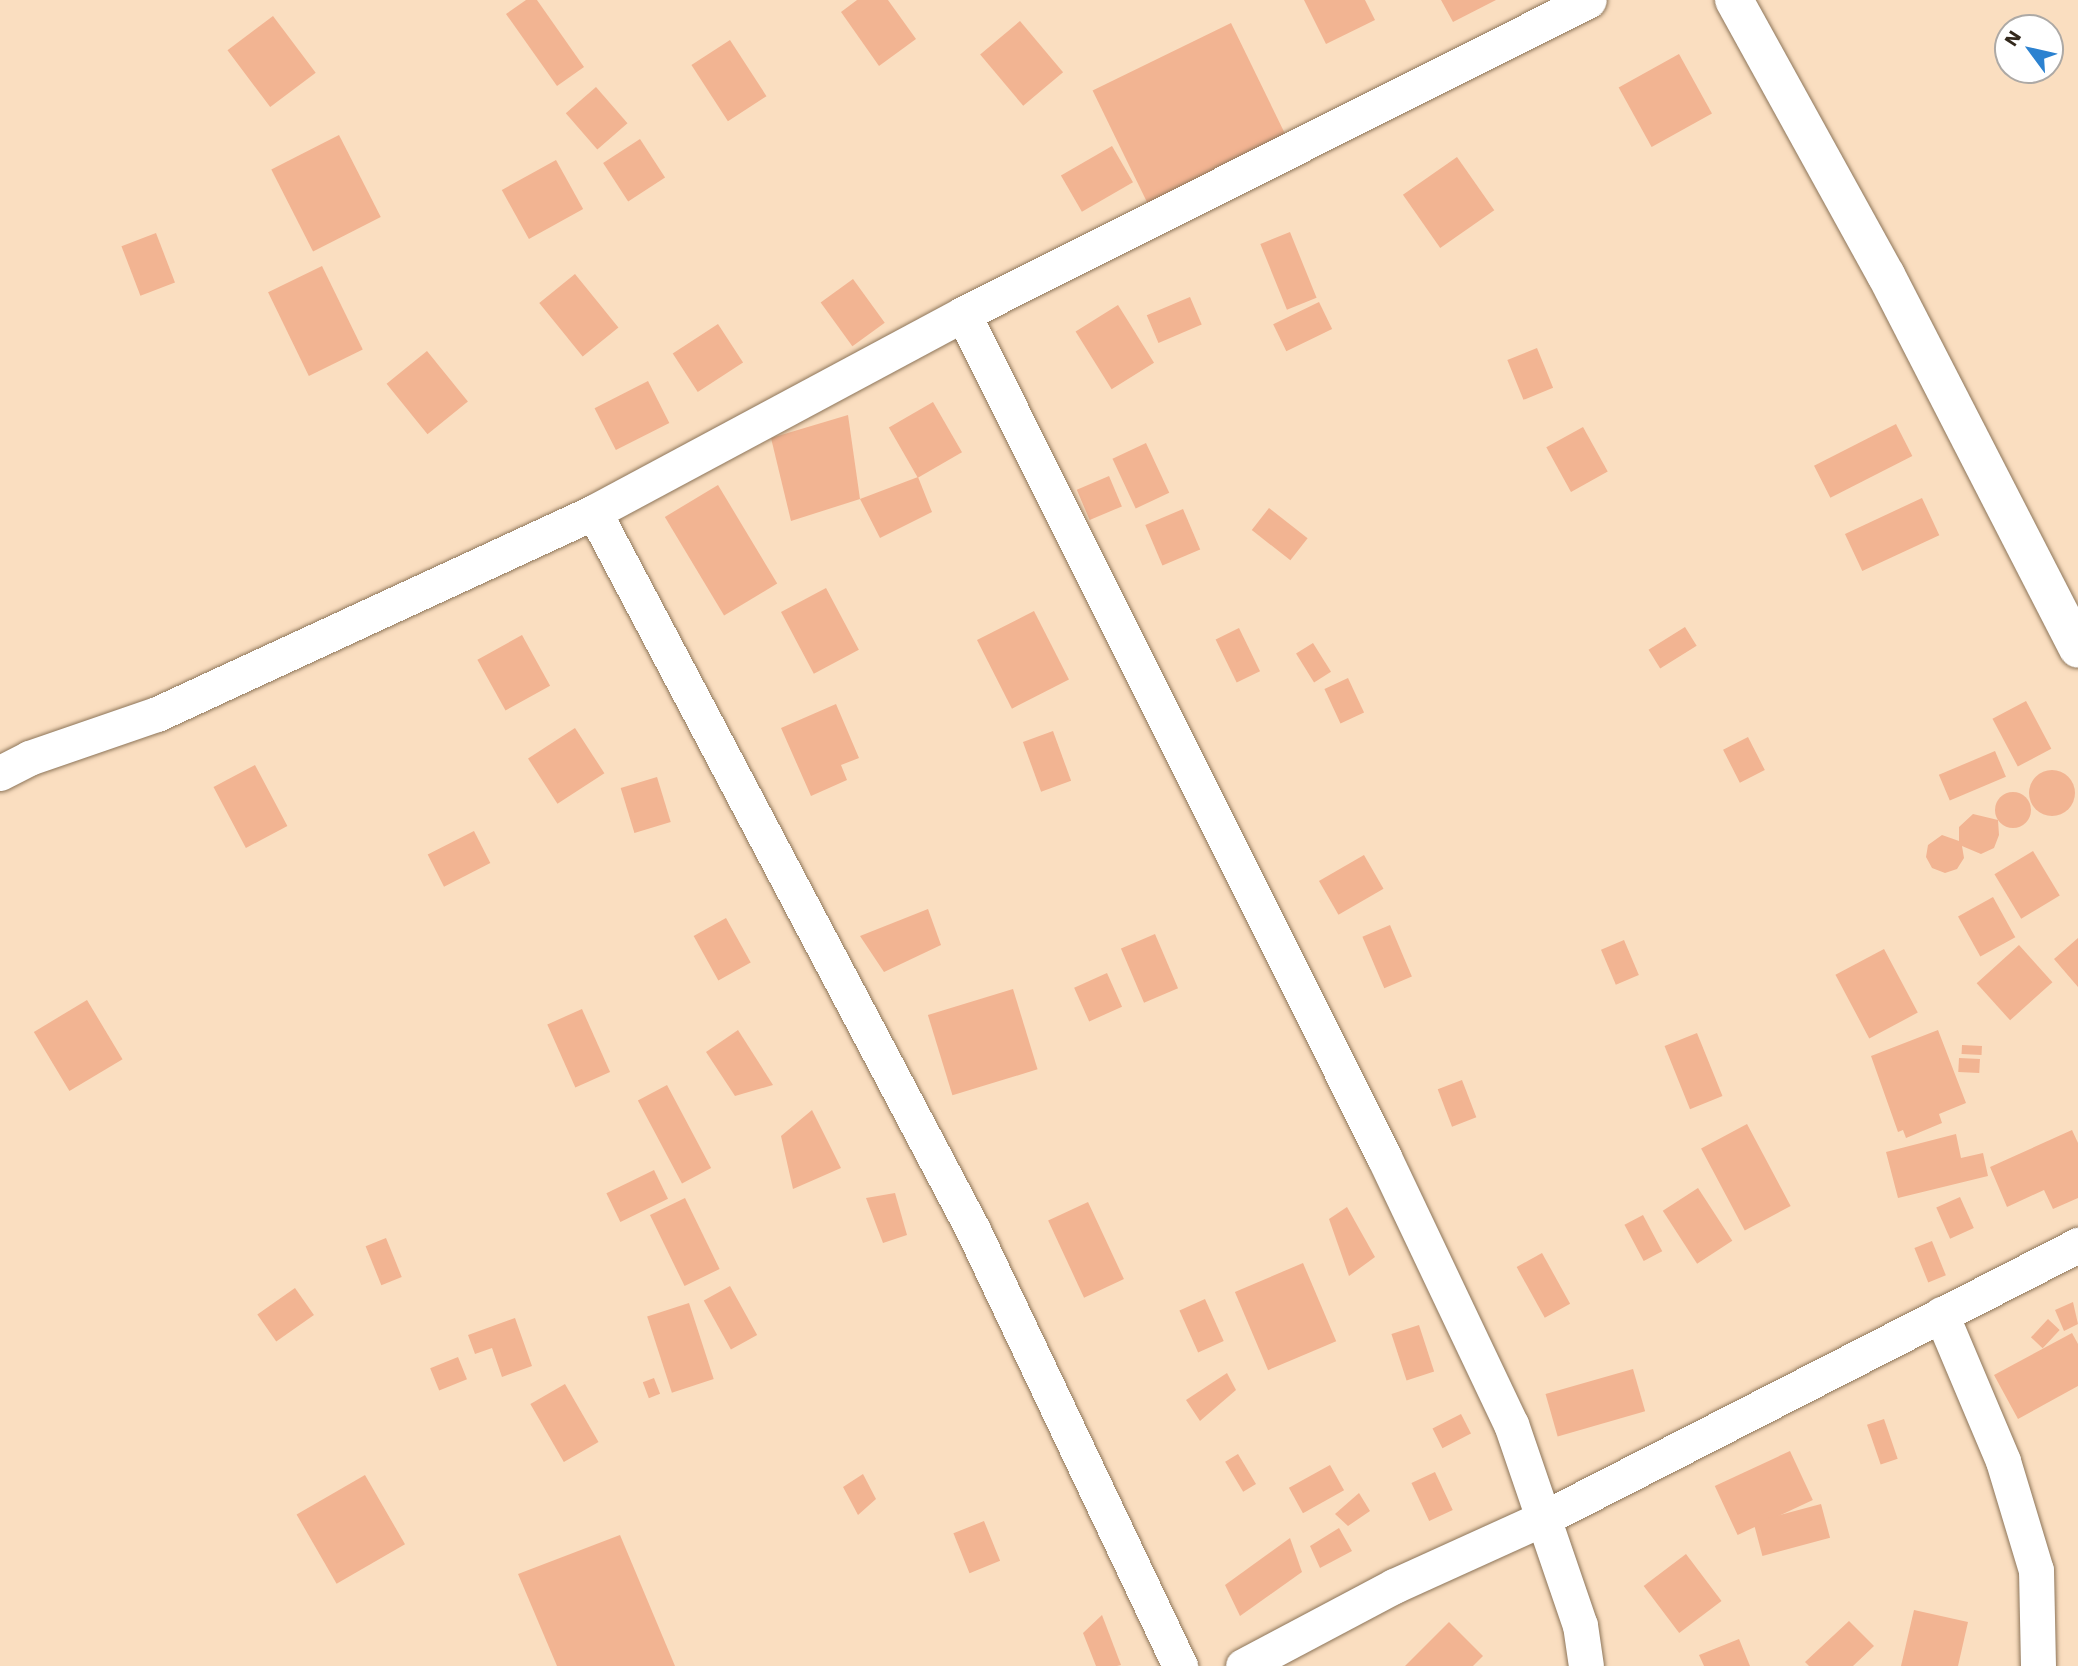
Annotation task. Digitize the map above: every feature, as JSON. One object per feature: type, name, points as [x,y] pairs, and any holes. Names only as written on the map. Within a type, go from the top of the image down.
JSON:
[{"type":"main road","points":[[1734,0],[1886,275],[2078,648]]},
{"type":"street","points":[[0,773],[29,758],[157,713],[594,512],[962,314],[1589,0]]},
{"type":"street","points":[[962,314],[1384,1157],[1511,1424],[1546,1517],[1580,1625],[1586,1666]]},
{"type":"street","points":[[594,512],[973,1230],[1180,1666]]},
{"type":"street","points":[[1242,1666],[1394,1586],[1546,1517],[2078,1245]]},
{"type":"street","points":[[1941,1314],[2003,1461],[2036,1570],[2038,1666]]},
{"type":"building","points":[[526,0],[537,0],[584,67],[557,86],[506,14]]},
{"type":"building","points":[[857,0],[888,0],[916,39],[879,66],[841,12]]},
{"type":"building","points":[[1304,0],[1365,0],[1375,20],[1326,44]]},
{"type":"building","points":[[1441,0],[1496,0],[1453,22]]},
{"type":"building","points":[[273,16],[316,73],[270,107],[227,50]]},
{"type":"building","points":[[1020,21],[1063,72],[1023,106],[980,54]]},
{"type":"building","points":[[1231,23],[1288,139],[1149,206],[1093,91]]},
{"type":"building","points":[[730,40],[766,96],[728,121],[691,65]]},
{"type":"building","points":[[1679,54],[1712,113],[1652,147],[1619,87]]},
{"type":"building","points":[[596,87],[627,123],[597,149],[566,113]]},
{"type":"building","points":[[339,135],[381,217],[313,251],[271,170]]},
{"type":"building","points":[[640,139],[665,178],[628,202],[603,163]]},
{"type":"building","points":[[1112,146],[1133,182],[1082,212],[1061,176]]},
{"type":"building","points":[[1457,157],[1494,210],[1440,248],[1403,195]]},
{"type":"building","points":[[556,160],[583,209],[529,239],[502,190]]},
{"type":"building","points":[[1290,232],[1317,298],[1287,310],[1260,244]]},
{"type":"building","points":[[156,233],[175,282],[140,296],[121,246]]},
{"type":"building","points":[[322,266],[363,350],[309,376],[268,292]]},
{"type":"building","points":[[575,274],[618,328],[583,357],[539,303]]},
{"type":"building","points":[[853,279],[885,323],[852,346],[821,303]]},
{"type":"building","points":[[1190,297],[1202,325],[1158,343],[1147,315]]},
{"type":"building","points":[[1319,302],[1332,329],[1286,351],[1273,324]]},
{"type":"building","points":[[1118,305],[1154,363],[1112,389],[1076,331]]},
{"type":"building","points":[[718,324],[743,363],[698,392],[673,353]]},
{"type":"building","points":[[1537,348],[1553,388],[1523,400],[1507,360]]},
{"type":"building","points":[[427,351],[468,402],[427,434],[387,384]]},
{"type":"building","points":[[648,381],[669,423],[616,450],[595,408]]},
{"type":"building","points":[[933,402],[962,452],[918,478],[889,428]]},
{"type":"building","points":[[848,415],[860,499],[791,521],[771,438]]},
{"type":"building","points":[[1896,424],[1912,456],[1830,498],[1814,466]]},
{"type":"building","points":[[1583,427],[1608,472],[1571,492],[1546,447]]},
{"type":"building","points":[[1146,443],[1169,493],[1136,508],[1112,459]]},
{"type":"building","points":[[1109,476],[1122,506],[1090,520],[1077,490]]},
{"type":"building","points":[[918,477],[932,512],[880,538],[860,499]]},
{"type":"building","points":[[718,485],[777,584],[724,616],[665,517]]},
{"type":"building","points":[[1922,498],[1939,535],[1862,571],[1845,534]]},
{"type":"building","points":[[1269,508],[1308,538],[1290,560],[1252,530]]},
{"type":"building","points":[[1183,509],[1200,550],[1162,566],[1145,525]]},
{"type":"building","points":[[826,588],[859,650],[814,674],[781,612]]},
{"type":"building","points":[[1034,611],[1069,680],[1012,709],[977,640]]},
{"type":"building","points":[[1685,627],[1697,646],[1660,668],[1649,650]]},
{"type":"building","points":[[1239,628],[1260,671],[1237,683],[1216,639]]},
{"type":"building","points":[[522,635],[550,686],[506,710],[477,660]]},
{"type":"building","points":[[1313,643],[1331,672],[1314,682],[1296,654]]},
{"type":"building","points":[[1348,678],[1364,712],[1340,723],[1324,689]]},
{"type":"building","points":[[2026,701],[2051,749],[2018,767],[1992,719]]},
{"type":"building","points":[[836,704],[859,758],[841,765],[847,780],[811,796],[781,728]]},
{"type":"building","points":[[575,728],[604,773],[557,804],[528,758]]},
{"type":"building","points":[[1053,731],[1071,781],[1041,792],[1023,742]]},
{"type":"building","points":[[1748,737],[1765,770],[1740,783],[1723,750]]},
{"type":"building","points":[[1995,751],[2006,777],[1950,801],[1939,775]]},
{"type":"building","points":[[255,765],[287,826],[246,848],[214,787]]},
{"type":"building","points":[[2052,770],[2068,777],[2075,793],[2068,809],[2052,816],[2036,809],[2029,793],[2036,777]]},
{"type":"building","points":[[657,777],[671,822],[634,833],[621,788]]},
{"type":"building","points":[[2013,792],[2026,797],[2031,810],[2026,823],[2013,828],[2000,823],[1995,810],[2000,797]]},
{"type":"building","points":[[1973,814],[1998,820],[1999,835],[1994,848],[1981,854],[1962,846],[1964,858],[1957,869],[1945,873],[1932,868],[1926,857],[1928,845],[1942,835],[1959,841],[1959,827]]},
{"type":"building","points":[[474,831],[490,863],[444,887],[428,855]]},
{"type":"building","points":[[2033,851],[2060,896],[2021,919],[1994,874]]},
{"type":"building","points":[[1364,855],[1384,889],[1338,915],[1319,881]]},
{"type":"building","points":[[1993,897],[2015,937],[1980,957],[1958,916]]},
{"type":"building","points":[[928,909],[941,945],[884,972],[860,936]]},
{"type":"building","points":[[726,918],[751,963],[718,981],[694,936]]},
{"type":"building","points":[[1390,925],[1412,977],[1384,988],[1362,937]]},
{"type":"building","points":[[1155,934],[1178,988],[1144,1003],[1121,948]]},
{"type":"building","points":[[2078,938],[2078,987],[2054,959]]},
{"type":"building","points":[[1624,940],[1639,975],[1616,985],[1601,950]]},
{"type":"building","points":[[2019,945],[2052,982],[2010,1020],[1977,983]]},
{"type":"building","points":[[1884,949],[1918,1013],[1869,1038],[1835,975]]},
{"type":"building","points":[[1107,973],[1122,1007],[1089,1021],[1074,988]]},
{"type":"building","points":[[1013,989],[1038,1069],[952,1095],[928,1015]]},
{"type":"building","points":[[87,1000],[123,1059],[69,1091],[34,1032]]},
{"type":"building","points":[[582,1009],[610,1072],[575,1087],[547,1024]]},
{"type":"building","points":[[738,1030],[773,1085],[735,1096],[706,1052]]},
{"type":"building","points":[[1938,1030],[1966,1103],[1939,1114],[1942,1123],[1906,1138],[1903,1130],[1898,1132],[1871,1056]]},
{"type":"building","points":[[1697,1033],[1722,1096],[1690,1109],[1665,1046]]},
{"type":"building","points":[[1962,1045],[1982,1046],[1982,1055],[1962,1054]]},
{"type":"building","points":[[1959,1058],[1980,1059],[1979,1073],[1958,1072]]},
{"type":"building","points":[[1462,1080],[1476,1117],[1452,1127],[1438,1089]]},
{"type":"building","points":[[667,1085],[711,1168],[682,1183],[638,1100]]},
{"type":"building","points":[[812,1110],[841,1168],[793,1189],[781,1136]]},
{"type":"building","points":[[1747,1124],[1791,1206],[1745,1231],[1701,1148]]},
{"type":"building","points":[[2072,1130],[2078,1143],[2078,1198],[2053,1209],[2044,1190],[2007,1207],[1990,1167]]},
{"type":"building","points":[[1956,1134],[1961,1158],[1983,1153],[1988,1176],[1898,1198],[1886,1152]]},
{"type":"building","points":[[654,1170],[668,1199],[620,1222],[606,1193]]},
{"type":"building","points":[[1698,1188],[1732,1241],[1697,1264],[1663,1211]]},
{"type":"building","points":[[895,1193],[907,1235],[883,1243],[866,1198]]},
{"type":"building","points":[[1960,1197],[1974,1228],[1950,1239],[1936,1208]]},
{"type":"building","points":[[685,1198],[720,1269],[685,1286],[650,1215]]},
{"type":"building","points":[[1088,1202],[1124,1279],[1084,1298],[1048,1221]]},
{"type":"building","points":[[1347,1207],[1375,1257],[1349,1276],[1329,1219]]},
{"type":"building","points":[[1643,1215],[1662,1251],[1644,1261],[1624,1225]]},
{"type":"building","points":[[386,1238],[402,1277],[381,1285],[366,1246]]},
{"type":"building","points":[[1932,1241],[1946,1275],[1928,1282],[1914,1248]]},
{"type":"building","points":[[1542,1253],[1570,1304],[1545,1318],[1517,1267]]},
{"type":"building","points":[[1303,1263],[1336,1341],[1268,1370],[1235,1292]]},
{"type":"building","points":[[730,1286],[757,1335],[731,1350],[704,1301]]},
{"type":"building","points":[[295,1288],[314,1315],[276,1341],[257,1314]]},
{"type":"building","points":[[1205,1299],[1224,1341],[1198,1352],[1179,1310]]},
{"type":"building","points":[[2073,1302],[2078,1324],[2064,1331],[2055,1310]]},
{"type":"building","points":[[689,1303],[714,1379],[672,1393],[647,1317]]},
{"type":"building","points":[[515,1318],[532,1366],[502,1377],[492,1348],[475,1354],[468,1335]]},
{"type":"building","points":[[2048,1319],[2060,1330],[2043,1348],[2031,1337]]},
{"type":"building","points":[[1419,1325],[1434,1372],[1407,1381],[1391,1334]]},
{"type":"building","points":[[2072,1333],[2078,1344],[2078,1386],[2018,1419],[1994,1375]]},
{"type":"building","points":[[458,1357],[467,1379],[439,1390],[430,1368]]},
{"type":"building","points":[[1633,1369],[1645,1411],[1558,1436],[1546,1394]]},
{"type":"building","points":[[1227,1373],[1236,1390],[1200,1421],[1186,1400]]},
{"type":"building","points":[[654,1378],[660,1394],[649,1398],[643,1382]]},
{"type":"building","points":[[565,1384],[598,1442],[564,1462],[530,1404]]},
{"type":"building","points":[[1461,1414],[1471,1434],[1442,1448],[1432,1429]]},
{"type":"building","points":[[1884,1419],[1898,1459],[1881,1465],[1867,1425]]},
{"type":"building","points":[[1790,1451],[1813,1500],[1738,1535],[1715,1486]]},
{"type":"building","points":[[1238,1454],[1256,1484],[1243,1492],[1225,1462]]},
{"type":"building","points":[[1330,1465],[1344,1490],[1303,1513],[1289,1488]]},
{"type":"building","points":[[1435,1472],[1453,1510],[1429,1521],[1411,1483]]},
{"type":"building","points":[[863,1474],[876,1499],[858,1515],[843,1487]]},
{"type":"building","points":[[365,1475],[405,1544],[337,1584],[297,1514]]},
{"type":"building","points":[[1359,1493],[1370,1511],[1348,1526],[1335,1514]]},
{"type":"building","points":[[1821,1504],[1830,1538],[1762,1556],[1753,1522]]},
{"type":"building","points":[[984,1521],[1000,1561],[970,1573],[953,1533]]},
{"type":"building","points":[[1339,1528],[1352,1551],[1320,1568],[1310,1546]]},
{"type":"building","points":[[620,1535],[675,1666],[557,1666],[518,1574]]},
{"type":"building","points":[[1290,1538],[1302,1572],[1240,1616],[1225,1585]]},
{"type":"building","points":[[1686,1554],[1722,1601],[1679,1633],[1644,1586]]},
{"type":"building","points":[[1914,1610],[1968,1622],[1958,1666],[1901,1666]]},
{"type":"building","points":[[1102,1615],[1121,1665],[1096,1666],[1083,1633]]},
{"type":"building","points":[[1849,1621],[1874,1646],[1853,1666],[1809,1666],[1805,1662]]},
{"type":"building","points":[[1449,1622],[1483,1656],[1473,1666],[1405,1666]]},
{"type":"building","points":[[1739,1639],[1750,1666],[1704,1666],[1699,1655]]}]
